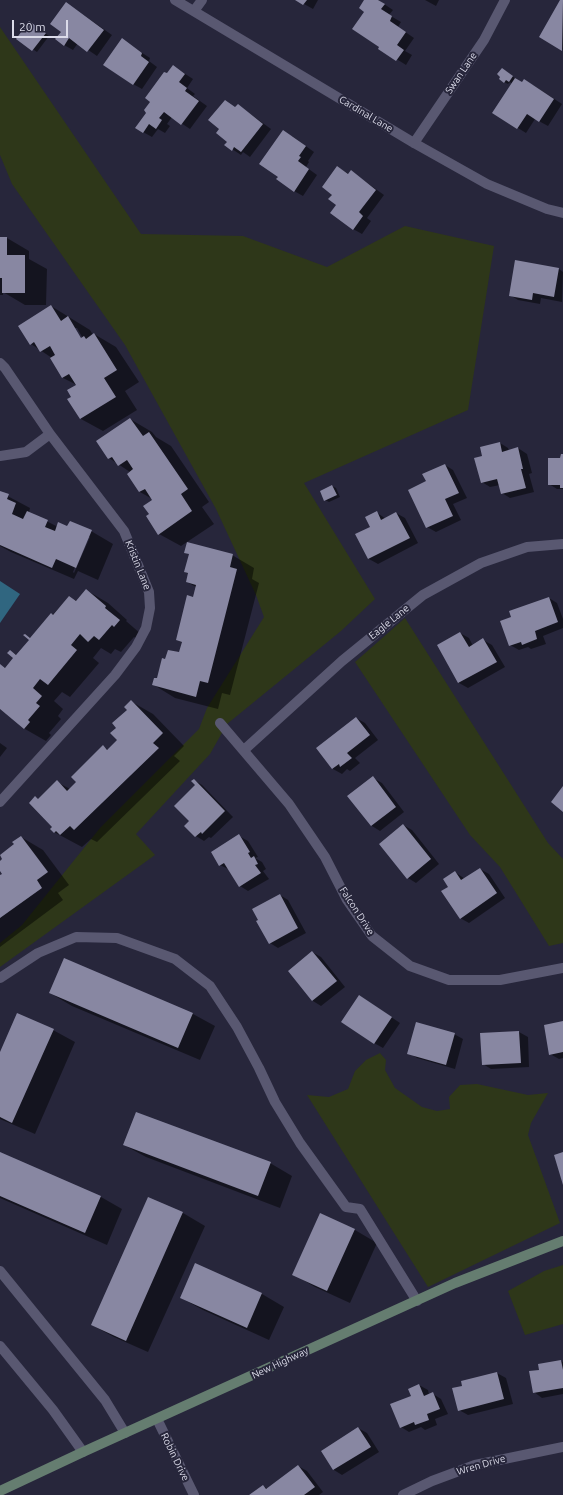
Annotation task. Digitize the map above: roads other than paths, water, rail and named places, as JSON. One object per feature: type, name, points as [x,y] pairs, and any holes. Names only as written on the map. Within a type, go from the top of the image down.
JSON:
[{"type":"street","name":"Cardinal Lane","points":[[175,0],[414,143],[487,184],[547,209],[563,213]]},
{"type":"street","points":[[194,11],[202,0]]},
{"type":"street","name":"Swan Lane","points":[[414,143],[484,40],[505,0]]},
{"type":"street","name":"Kristin Lane","points":[[0,363],[5,368],[50,434],[124,531],[149,592],[150,608],[146,628],[136,647],[115,675],[0,802]]},
{"type":"street","points":[[0,456],[26,452],[50,434]]},
{"type":"street","name":"Eagle Lane","points":[[244,750],[342,661],[423,595],[481,563],[527,548],[563,544]]},
{"type":"street","name":"Falcon Drive","points":[[220,723],[289,804],[325,857],[347,900],[372,936],[410,966],[449,980],[500,980],[563,968]]},
{"type":"street","points":[[0,978],[38,953],[76,936],[117,938],[174,959],[204,981],[210,986],[236,1027],[259,1068],[275,1102],[300,1143],[346,1207],[360,1209],[417,1301]]},
{"type":"street","name":"New Highway","points":[[0,1491],[455,1283],[563,1241]]},
{"type":"street","points":[[0,1271],[105,1400],[125,1433]]},
{"type":"street","points":[[0,1346],[53,1410],[83,1452]]},
{"type":"street","name":"Robin Drive","points":[[157,1419],[194,1495]]},
{"type":"street","name":"Wren Drive","points":[[403,1495],[432,1481],[475,1465],[563,1447]]},
{"type":"water","points":[[0,581],[20,594],[0,623]]}]
